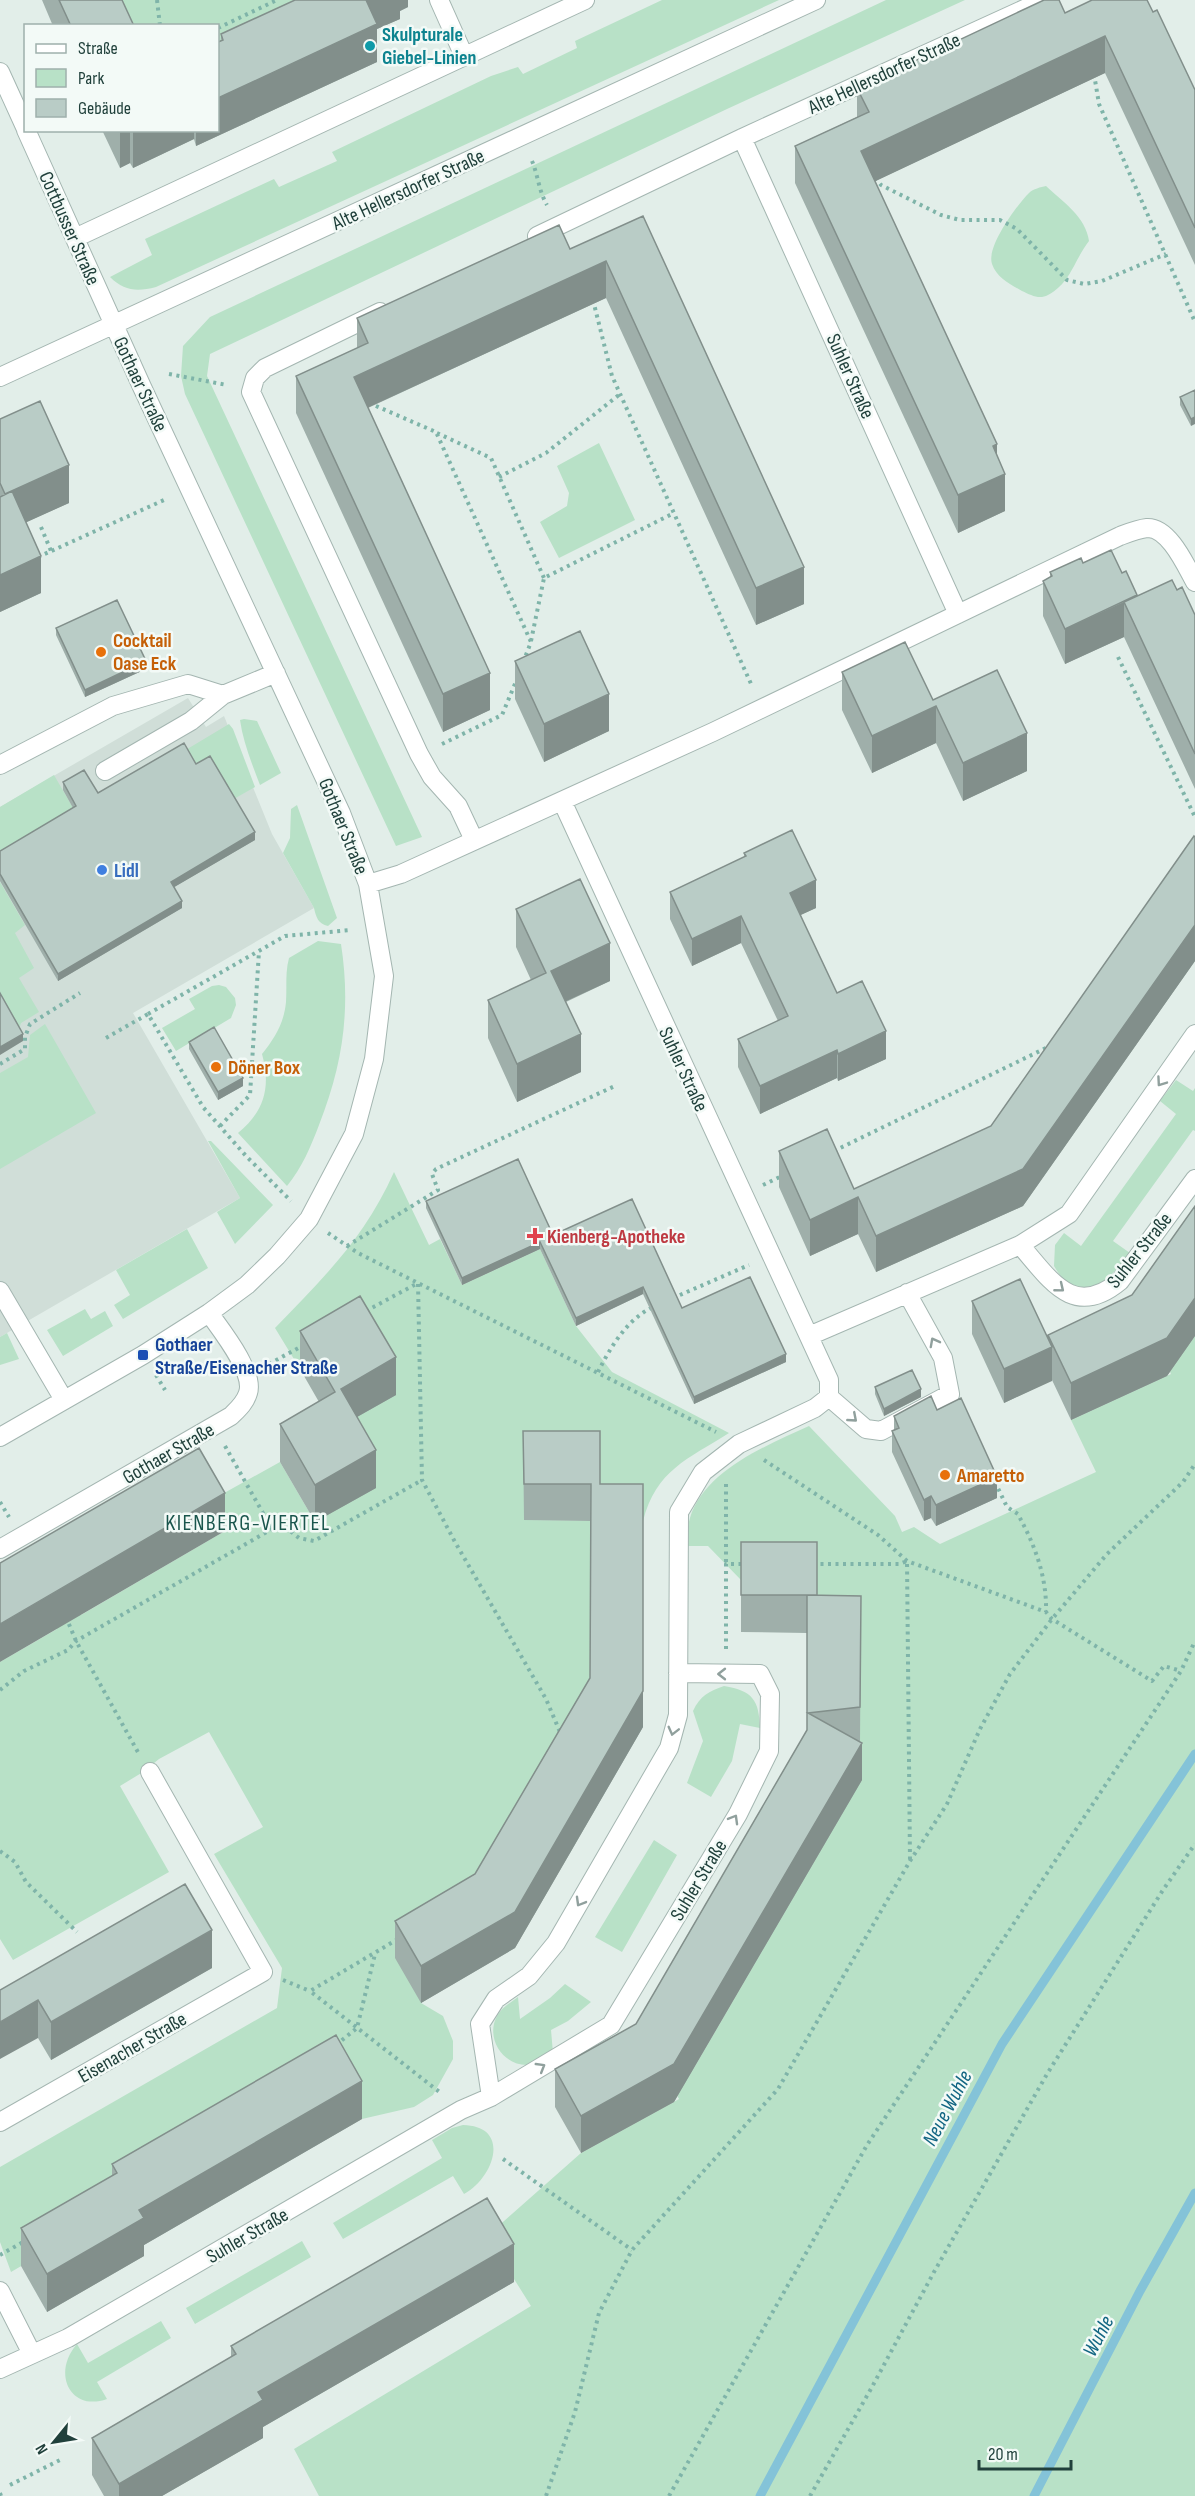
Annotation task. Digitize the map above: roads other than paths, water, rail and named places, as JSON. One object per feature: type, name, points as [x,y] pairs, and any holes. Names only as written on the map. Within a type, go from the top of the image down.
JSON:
[{"type":"street","points":[[439,0],[464,56]]},
{"type":"street","points":[[75,238],[585,0]]},
{"type":"street","name":"Alte Hellersdorfer Straße","points":[[0,378],[816,0]]},
{"type":"street","name":"Alte Hellersdorfer Straße","points":[[516,246],[742,138],[1044,0]]},
{"type":"street","name":"Cottbusser Straße","points":[[0,72],[24,126]]},
{"type":"street","name":"Cottbusser Straße","points":[[27,132],[114,325]]},
{"type":"street","name":"Suhler Straße","points":[[742,138],[958,614]]},
{"type":"street","points":[[398,303],[265,368],[255,378],[251,392],[419,754],[432,777],[458,806],[474,840]]},
{"type":"street","name":"Gothaer Straße","points":[[0,1437],[143,1355],[209,1313],[254,1278],[277,1256],[309,1219],[354,1134],[374,1059],[384,976],[368,884],[341,813],[114,325]]},
{"type":"street","points":[[368,884],[401,874],[562,801],[1120,536],[1147,528],[1159,532],[1169,539],[1195,582]]},
{"type":"street","points":[[105,771],[190,721],[224,695],[276,674]]},
{"type":"street","points":[[0,765],[113,706],[188,684],[224,695]]},
{"type":"street","name":"Suhler Straße","points":[[562,801],[829,1380],[828,1397]]},
{"type":"street","points":[[809,1336],[1020,1245],[1069,1214],[1195,1034]]},
{"type":"street","name":"Suhler Straße","points":[[1020,1245],[1058,1288],[1072,1297],[1090,1298],[1106,1293],[1120,1281],[1195,1179]]},
{"type":"street","points":[[0,1291],[64,1400]]},
{"type":"street","points":[[491,2097],[480,2024],[496,1999],[529,1976],[556,1943],[669,1748],[678,1715],[679,1512],[703,1472],[732,1449],[815,1408],[828,1397],[866,1429],[881,1431],[950,1394],[943,1358],[907,1293]]},
{"type":"street","name":"Gothaer Straße","points":[[0,1549],[231,1416],[244,1402],[249,1391],[247,1376],[233,1348],[209,1313]]},
{"type":"street","name":"Suhler Straße","points":[[0,2369],[78,2332],[461,2110],[491,2097],[611,2025],[738,1814],[769,1751],[771,1694],[760,1674],[678,1674]]},
{"type":"street","name":"Eisenacher Straße","points":[[0,2122],[263,1972],[150,1772]]},
{"type":"street","points":[[0,2291],[32,2354]]},
{"type":"waterway","name":"Neue Wuhle","points":[[760,2496],[1002,2044],[1195,1754]]},
{"type":"waterway","name":"Wuhle","points":[[1034,2496],[1140,2291],[1195,2193]]},
{"type":"place","name":"Skulpturale Giebel-Linien","points":[[370,46]]},
{"type":"place","name":"Cocktail Oase Eck","points":[[101,652]]},
{"type":"place","name":"Lidl","points":[[102,870]]},
{"type":"place","name":"Döner Box","points":[[216,1067]]},
{"type":"place","name":"Kienberg-Apotheke","points":[[535,1236]]},
{"type":"place","name":"Gothaer Straße/Eisenacher Straße","points":[[143,1355]]},
{"type":"place","name":"Amaretto","points":[[945,1475]]},
{"type":"district","name":"KIENBERG-VIERTEL","points":[[248,1522]]}]
